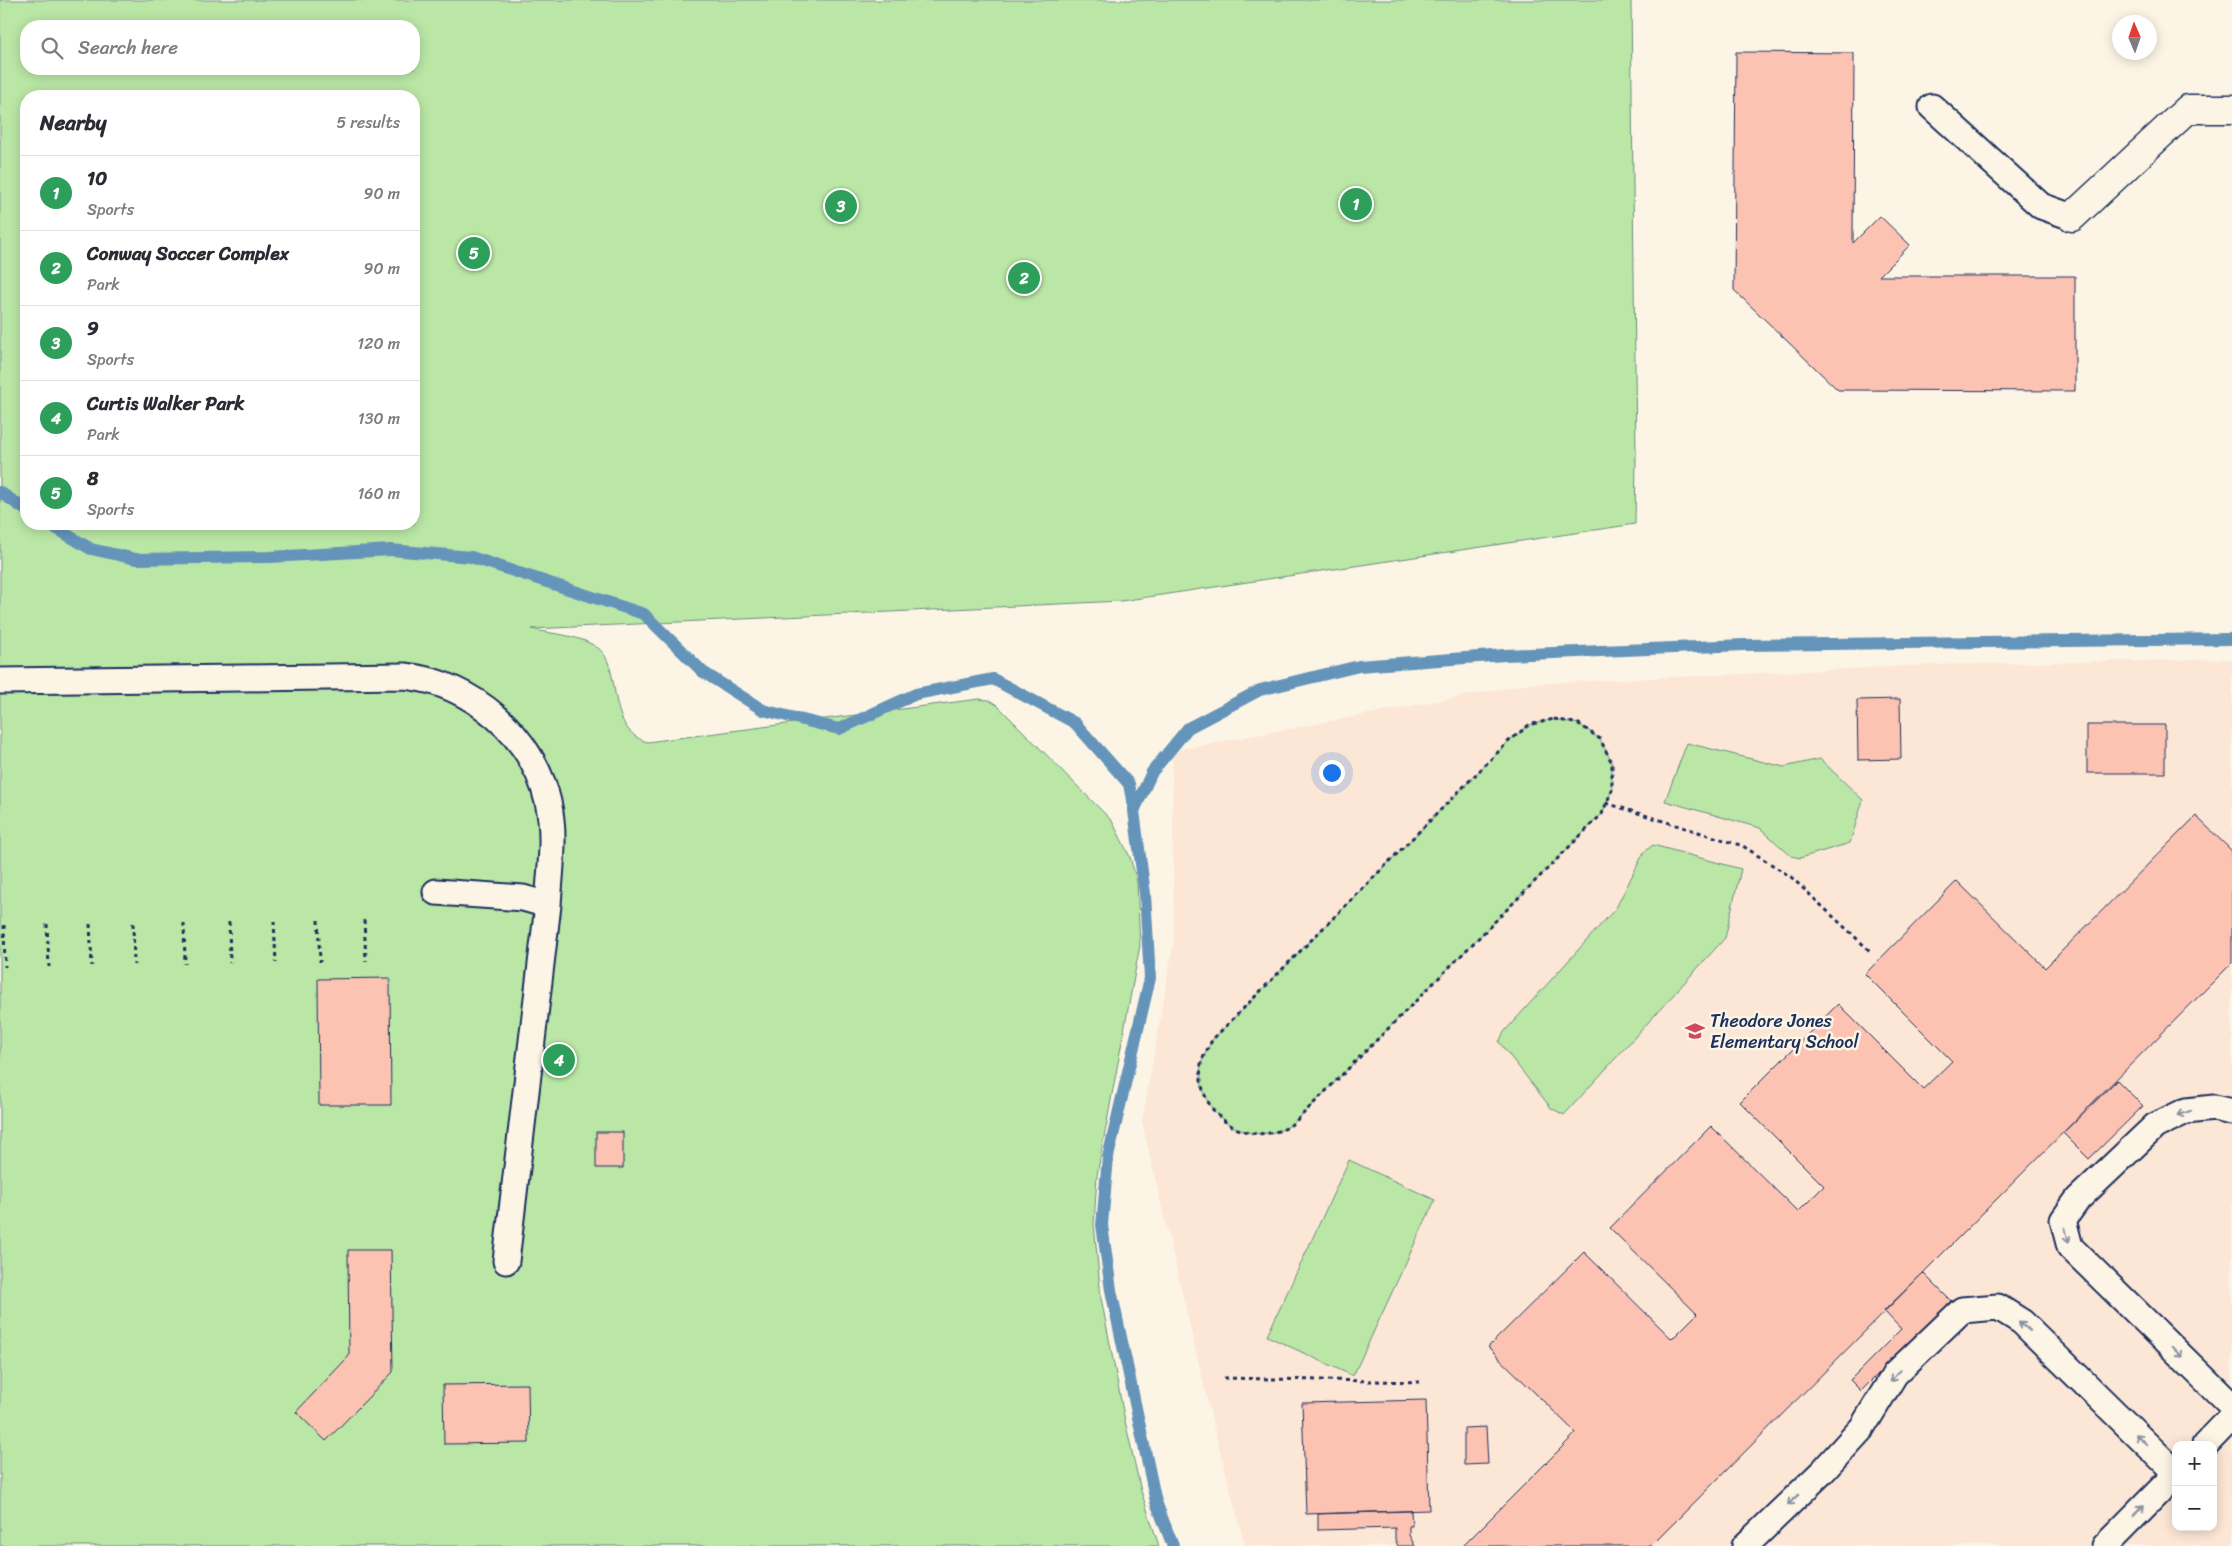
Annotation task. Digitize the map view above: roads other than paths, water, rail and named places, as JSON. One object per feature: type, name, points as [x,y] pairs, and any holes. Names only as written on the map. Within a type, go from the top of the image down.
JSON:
[{"type":"street","points":[[2072,217],[2188,109],[2232,109]]},
{"type":"lane","points":[[1932,107],[2041,206],[2072,217]]},
{"type":"lane","points":[[0,681],[421,677],[451,688],[470,698],[507,725],[533,759],[548,802],[551,824],[548,905],[506,1261]]},
{"type":"lane","points":[[436,892],[523,898],[548,905]]},
{"type":"lane","points":[[2232,1112],[2214,1108],[2186,1111],[2155,1126],[2078,1199],[2063,1220],[2070,1247],[2232,1406]]},
{"type":"lane","points":[[1744,1546],[1822,1472],[1862,1428],[1895,1374],[1962,1310],[1998,1306],[2022,1322],[2172,1470]]},
{"type":"lane","points":[[2209,1441],[2232,1417]]},
{"type":"lane","points":[[2105,1546],[2172,1478]]},
{"type":"waterway","points":[[0,492],[20,506]]},
{"type":"waterway","points":[[59,530],[91,549],[136,559],[270,557],[391,550],[471,557],[644,614],[703,672],[763,710],[839,729],[916,694],[993,679],[1075,723],[1129,784],[1134,811]]},
{"type":"waterway","points":[[1173,1546],[1156,1502],[1111,1290],[1102,1225],[1108,1157],[1150,978],[1145,894],[1134,811],[1152,772],[1188,728],[1260,690],[1359,666],[1505,655],[1744,645],[2232,639]]},
{"type":"place","name":"10","points":[[1356,204]]},
{"type":"place","name":"9","points":[[841,206]]},
{"type":"place","name":"8","points":[[474,253]]},
{"type":"place","name":"Conway Soccer Complex","points":[[1024,278]]},
{"type":"place","name":"Theodore Jones Elementary School","points":[[1695,1031]]},
{"type":"place","name":"Curtis Walker Park","points":[[559,1060]]}]
